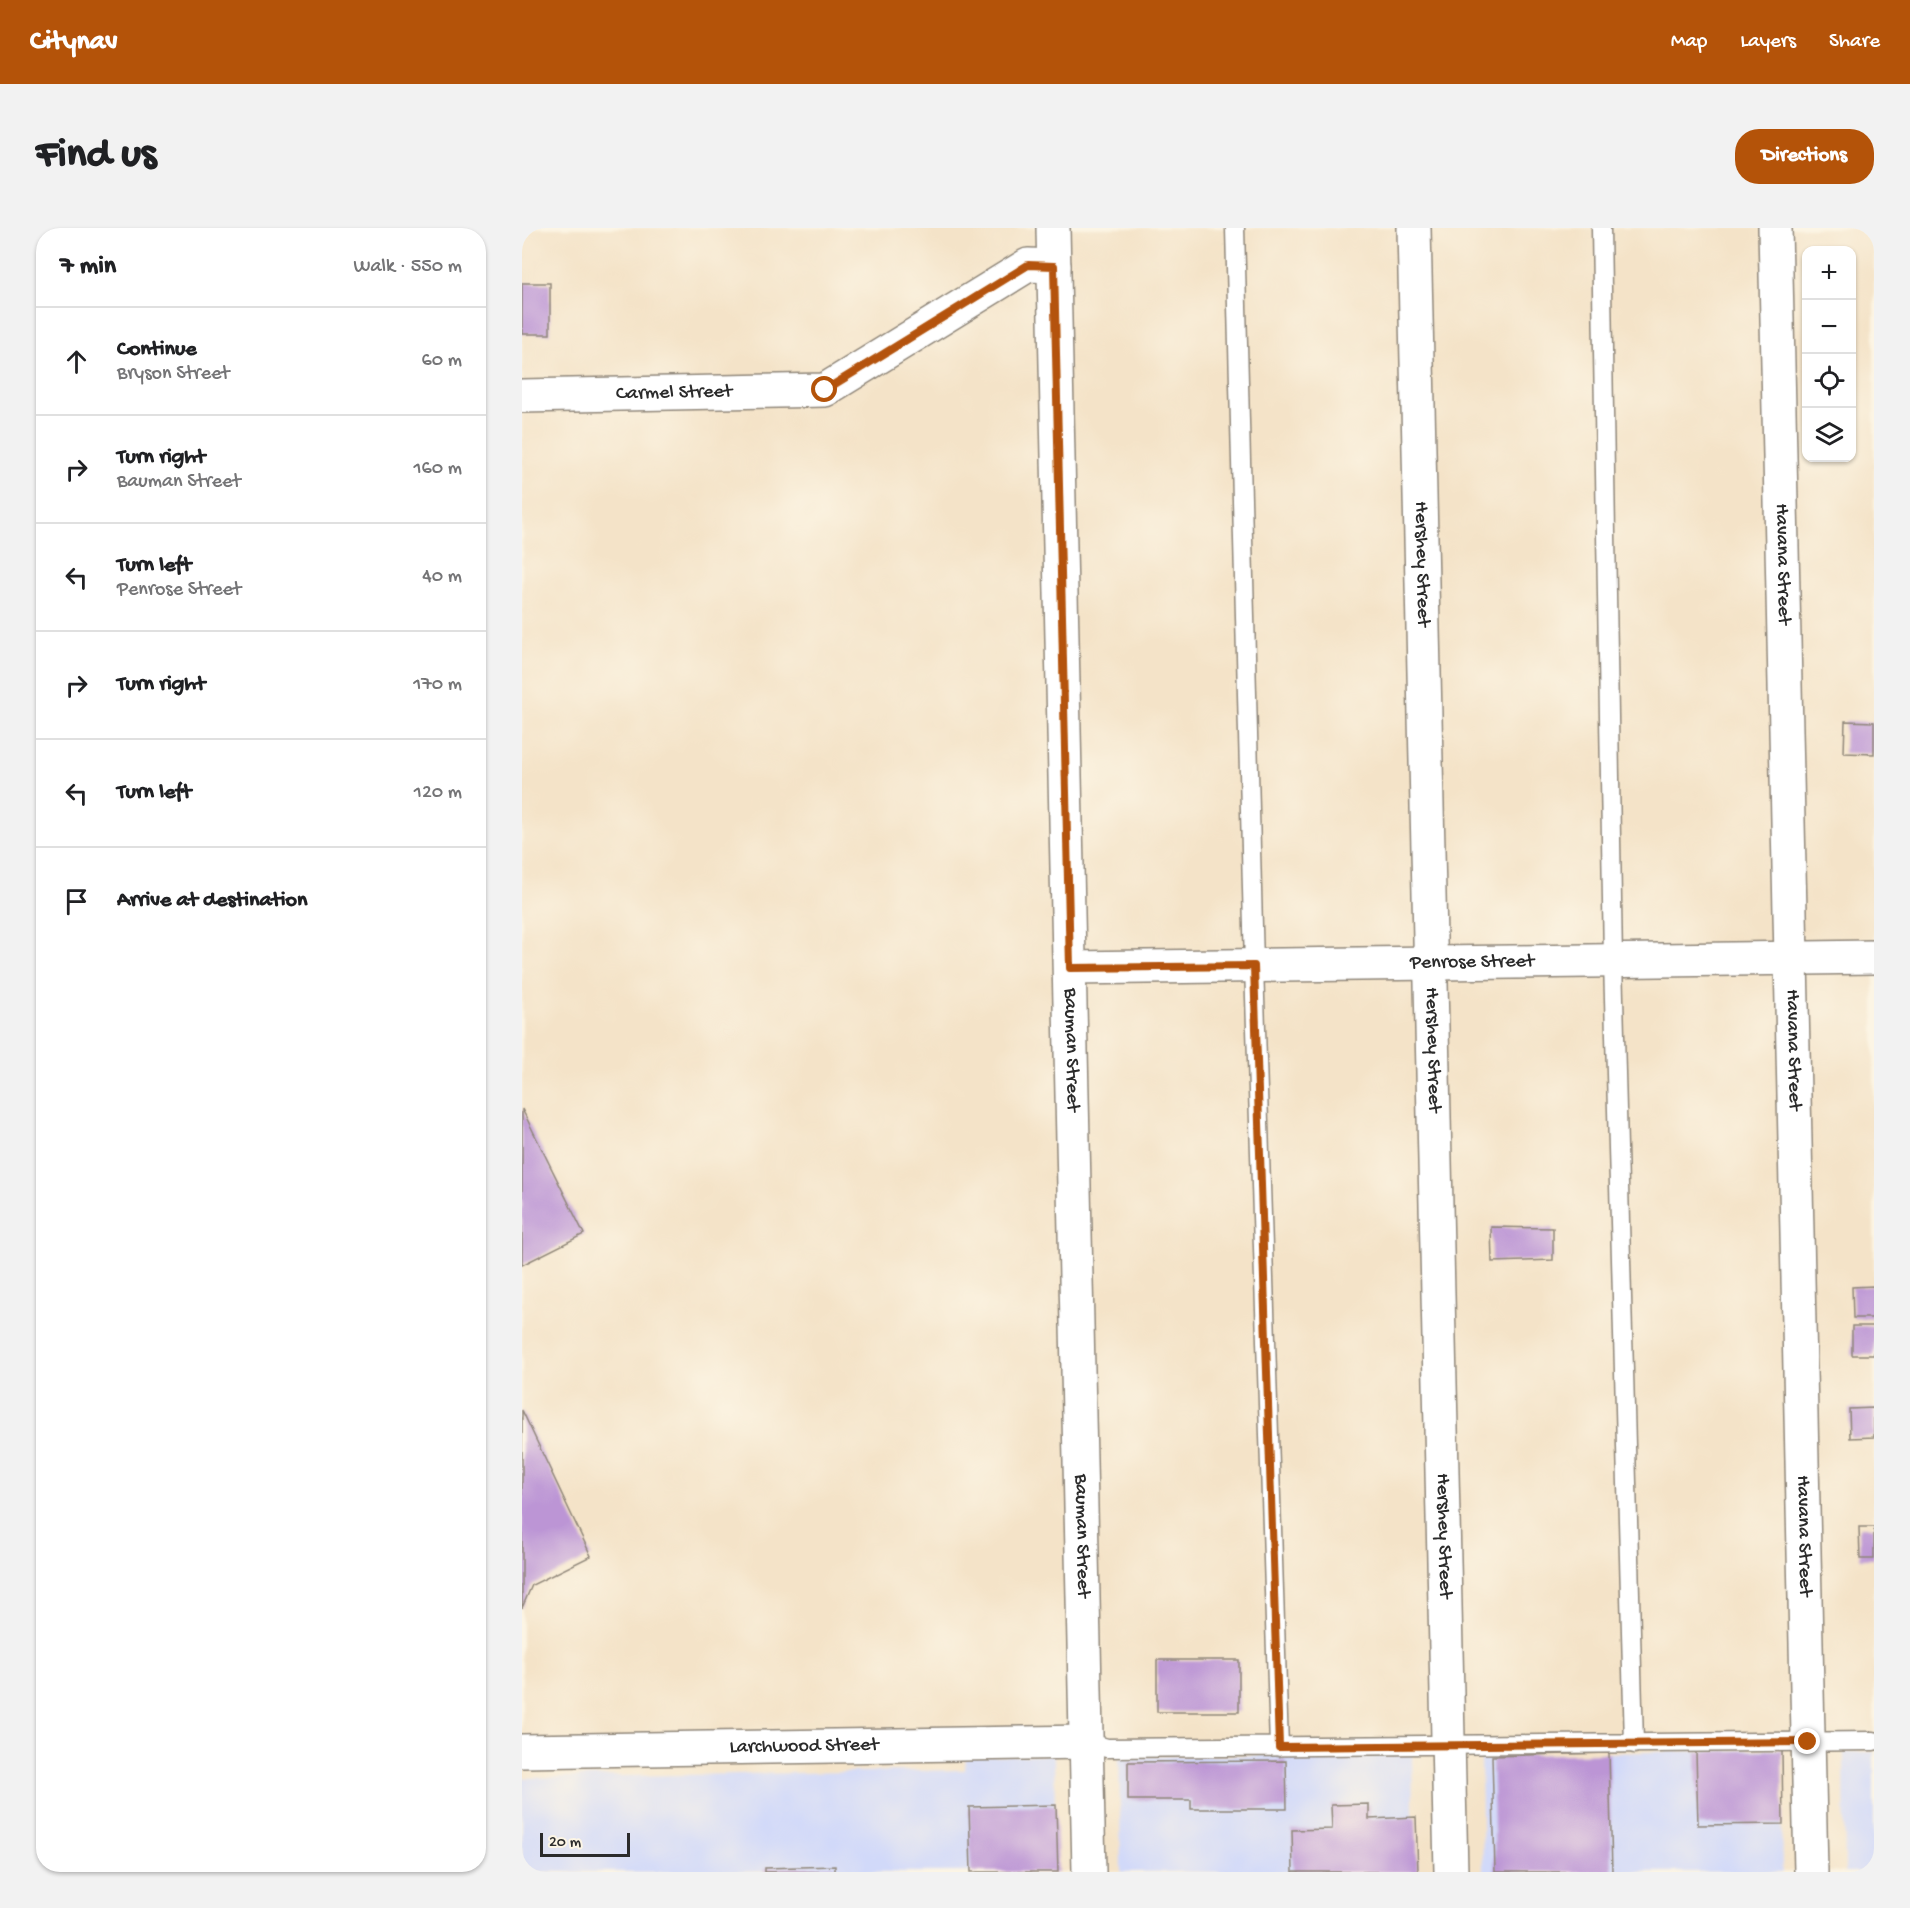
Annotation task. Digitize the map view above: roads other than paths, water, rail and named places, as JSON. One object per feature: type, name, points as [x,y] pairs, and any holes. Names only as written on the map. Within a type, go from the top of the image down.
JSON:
[{"type":"street","name":"Bauman Street","points":[[1053,228],[1089,1872]]},
{"type":"street","name":"Hershey Street","points":[[1414,228],[1451,1872]]},
{"type":"street","name":"Havana Street","points":[[1775,228],[1811,1872]]},
{"type":"street","name":"Carmel Street","points":[[522,396],[825,390],[1028,265],[1054,266]]},
{"type":"street","name":"Penrose Street","points":[[1070,968],[1874,957]]},
{"type":"street","name":"Larchwood Street","points":[[522,1751],[1086,1742]]},
{"type":"lane","points":[[1235,228],[1254,966],[1279,1747]]},
{"type":"lane","points":[[1601,228],[1613,961],[1634,1744]]},
{"type":"lane","points":[[1086,1742],[1107,1748],[1874,1741]]}]
